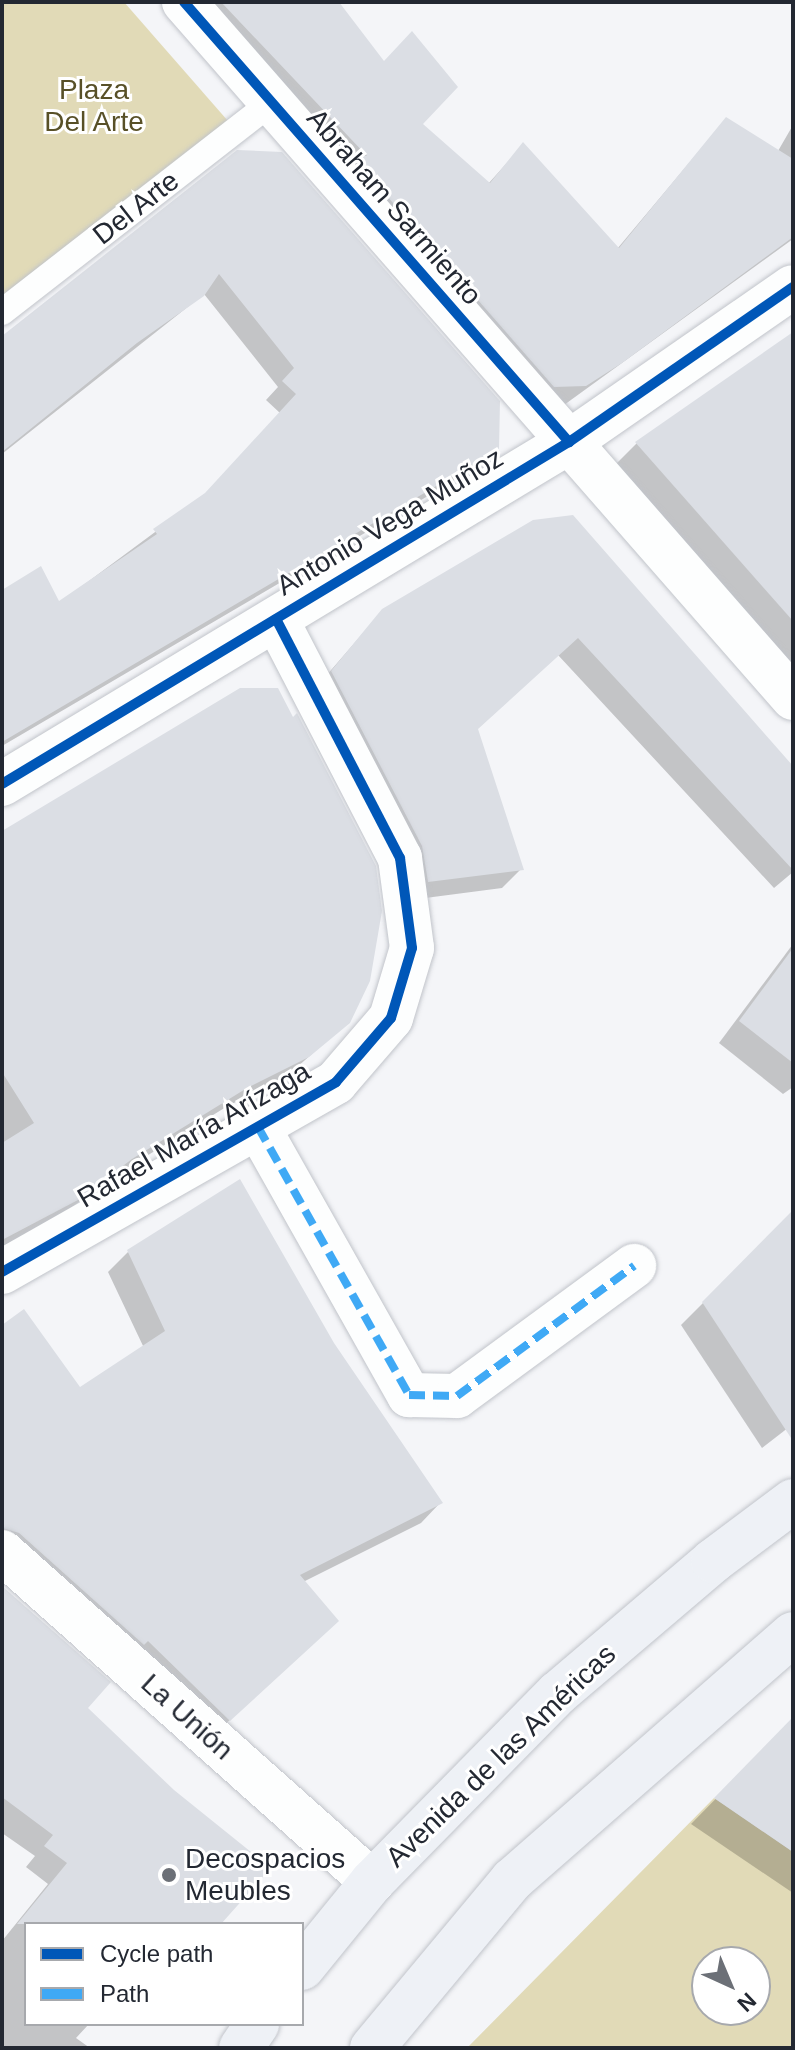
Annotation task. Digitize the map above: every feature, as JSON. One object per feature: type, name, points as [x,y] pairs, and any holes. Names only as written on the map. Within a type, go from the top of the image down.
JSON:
[{"type":"main road","name":"Avenida de las Américas","points":[[304,1966],[372,1882],[558,1693],[713,1561],[793,1501]]},
{"type":"main road","points":[[372,2048],[512,1880],[793,1634]]},
{"type":"main road","points":[[241,2048],[256,2026]]},
{"type":"street","name":"Abraham Sarmiento","points":[[184,2],[793,698]]},
{"type":"street","name":"Antonio Vega Muñoz","points":[[2,784],[569,442],[793,287]]},
{"type":"street","name":"Rafael María Arízaga","points":[[2,1272],[336,1082],[391,1018],[412,948],[400,858],[276,619]]},
{"type":"street","points":[[258,1127],[409,1395],[457,1396],[634,1266]]},
{"type":"street","name":"La Unión","points":[[2,1552],[372,1882]]},
{"type":"lane","name":"Del Arte","points":[[2,312],[270,103]]},
{"type":"green space","name":"Plaza Del Arte","points":[[2,2],[124,2],[228,121],[2,299]]},
{"type":"green space","points":[[714,1798],[793,1852],[793,2048],[467,2048]]},
{"type":"building","points":[[221,2],[339,2],[384,61],[412,31],[458,87],[423,124],[490,183],[523,142],[619,248],[726,117],[793,159],[793,237],[586,386],[554,387],[351,155],[367,156]]},
{"type":"building","points":[[237,150],[282,152],[500,401],[499,449],[2,742],[2,590],[41,566],[59,601],[157,534],[153,529],[205,493],[296,394],[282,381],[294,368],[219,274],[204,296],[137,343],[2,452],[2,336]]},
{"type":"building","points":[[793,332],[793,621],[635,442]]},
{"type":"building","points":[[573,515],[793,766],[793,870],[578,638],[478,729],[524,870],[428,882],[422,846],[331,671],[382,609],[533,520]]},
{"type":"building","points":[[240,688],[278,688],[293,717],[297,713],[376,866],[382,911],[370,981],[350,1023],[309,1057],[247,1088],[132,1159],[78,1200],[2,1240],[2,1143],[34,1123],[2,1072],[2,831]]},
{"type":"building","points":[[793,948],[793,1063],[739,1021]]},
{"type":"building","points":[[240,1179],[334,1343],[443,1503],[300,1575],[339,1621],[230,1721],[148,1641],[144,1645],[19,1533],[2,1528],[2,1325],[24,1309],[80,1387],[165,1331],[127,1250]]},
{"type":"building","points":[[793,1210],[793,1441],[702,1302]]},
{"type":"building","points":[[2,1586],[111,1682],[88,1708],[174,1790],[271,1868],[223,1922],[17,1924],[67,1863],[44,1846],[53,1835],[2,1797]]},
{"type":"building","points":[[793,1717],[793,1852],[714,1798]]},
{"type":"marked path","points":[[258,1127],[409,1395],[457,1396],[634,1266]]},
{"type":"cycle path","points":[[184,2],[569,442]]},
{"type":"cycle path","points":[[2,784],[569,442],[793,287]]},
{"type":"cycle path","points":[[2,1272],[336,1082],[391,1018],[412,948],[400,858],[276,619]]},
{"type":"place","name":"Decospacios Meubles","points":[[169,1875]]}]
